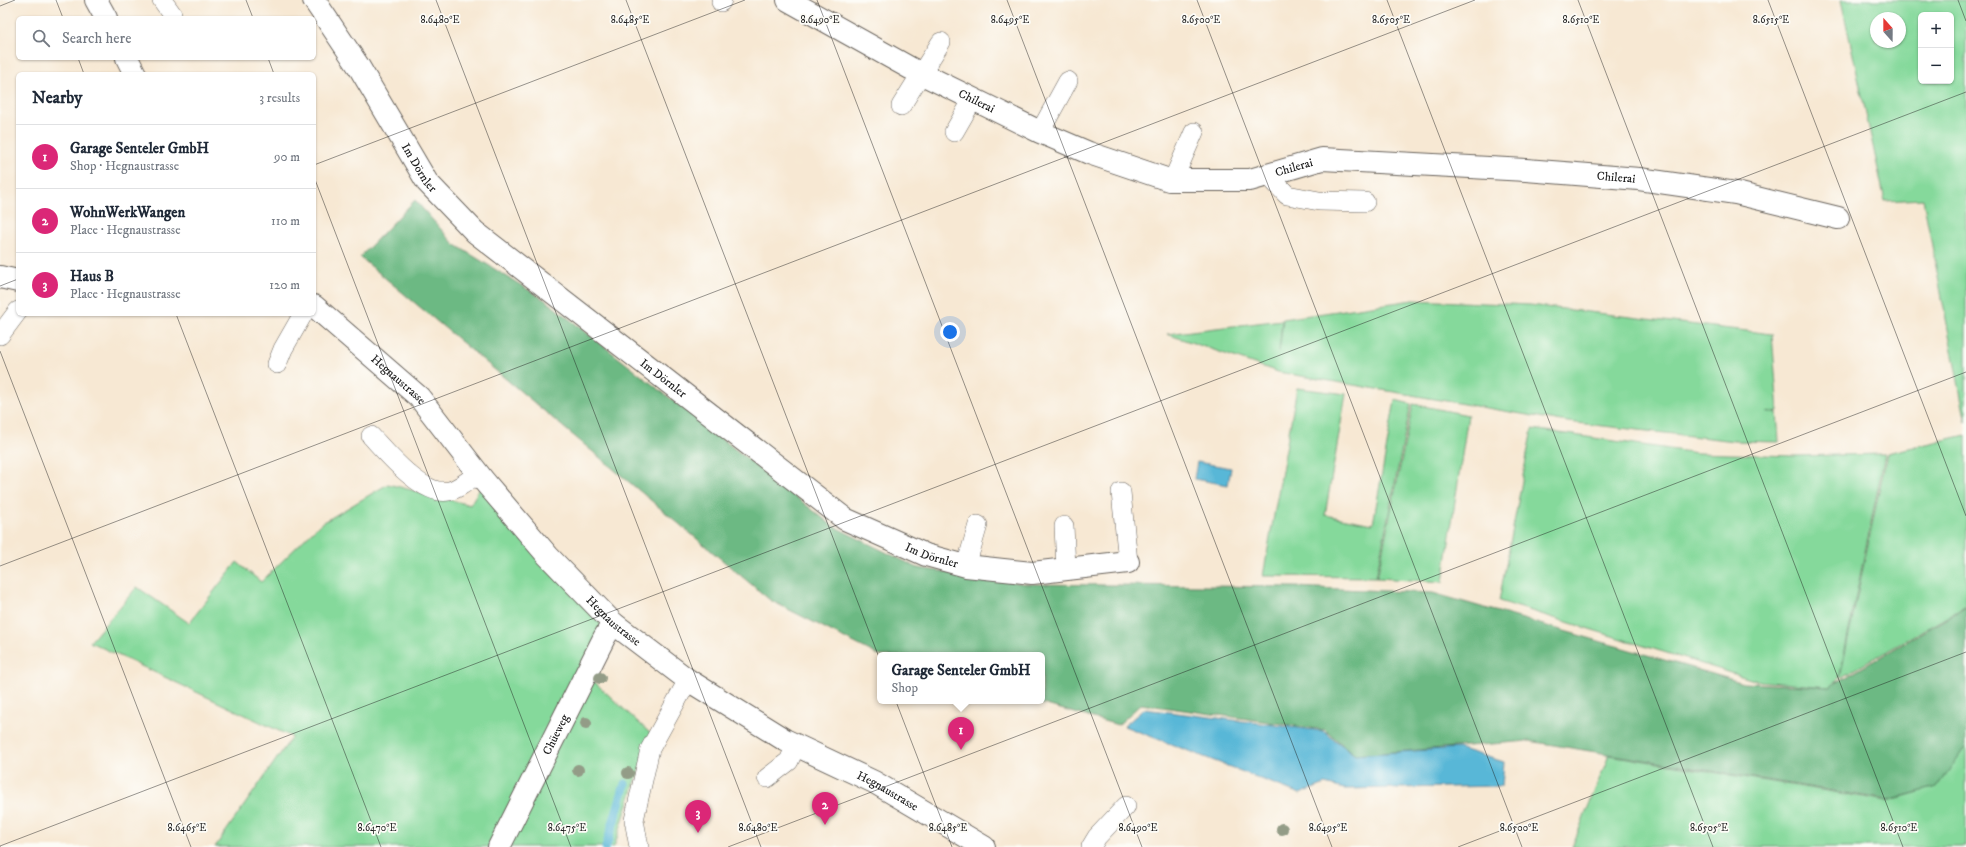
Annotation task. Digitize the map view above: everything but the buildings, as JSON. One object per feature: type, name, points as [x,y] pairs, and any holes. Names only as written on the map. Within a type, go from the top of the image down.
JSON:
[{"type":"street","points":[[96,0],[105,16]]},
{"type":"street","name":"Im Dörnler","points":[[314,0],[359,67],[427,182],[475,232],[845,519],[926,555],[966,566],[1032,573],[1128,562]]},
{"type":"street","name":"Chilerai","points":[[788,0],[922,74],[1040,132],[1089,153],[1169,180],[1250,180],[1322,159],[1526,170],[1662,182],[1736,194],[1838,218]]},
{"type":"street","points":[[128,60],[134,72]]},
{"type":"street","points":[[0,277],[16,281]]},
{"type":"street","name":"Hegnaustrasse","points":[[316,308],[419,397],[478,473],[548,556],[613,623],[688,680],[796,745],[874,782],[984,847]]},
{"type":"street","name":"Chüeweg","points":[[499,847],[604,638],[613,623]]},
{"type":"lane","points":[[901,106],[941,42]]},
{"type":"lane","points":[[1040,132],[1068,81]]},
{"type":"lane","points":[[954,132],[973,99]]},
{"type":"lane","points":[[1173,180],[1194,132]]},
{"type":"lane","points":[[1268,175],[1287,195],[1319,201],[1365,202]]},
{"type":"lane","points":[[0,335],[16,314]]},
{"type":"lane","points":[[277,364],[283,349],[302,316]]},
{"type":"lane","points":[[371,436],[408,474],[429,489],[449,491],[478,473]]},
{"type":"lane","points":[[1121,492],[1128,562]]},
{"type":"lane","points":[[966,566],[978,525]]},
{"type":"lane","points":[[1064,526],[1066,569]]},
{"type":"lane","points":[[640,847],[634,820],[650,749],[688,680]]},
{"type":"lane","points":[[767,778],[789,761],[796,745]]},
{"type":"lane","points":[[1092,847],[1097,837],[1126,806]]},
{"type":"green space","points":[[1841,0],[1966,0],[1966,423],[1923,199],[1885,201]]},
{"type":"green space","points":[[415,200],[454,244],[545,300],[833,526],[918,568],[1027,584],[1294,587],[1433,593],[1744,683],[1829,687],[1966,607],[1966,746],[1937,787],[1888,800],[1529,741],[1355,755],[1325,730],[1141,704],[1118,725],[1043,704],[1045,704],[1045,652],[877,652],[877,654],[770,600],[360,257]]},
{"type":"green space","points":[[1413,300],[1530,305],[1772,334],[1778,411],[1767,413],[1777,412],[1779,442],[1735,441],[1568,422],[1278,372],[1167,334],[1282,320],[1279,353],[1283,319]]},
{"type":"green space","points":[[1297,388],[1346,394],[1325,515],[1373,524],[1395,400],[1411,404],[1376,577],[1263,576]]},
{"type":"green space","points":[[1413,404],[1468,415],[1443,582],[1377,578]]},
{"type":"green space","points":[[1532,429],[1697,453],[1794,456],[1885,454],[1839,679],[1829,687],[1757,681],[1499,601]]},
{"type":"green space","points":[[1966,435],[1966,606],[1840,678],[1887,453]]},
{"type":"green space","points":[[484,481],[613,623],[499,847],[215,847],[292,737],[90,642],[137,587],[189,623],[237,562],[261,582],[319,525],[388,484],[470,505]]},
{"type":"green space","points":[[590,678],[651,734],[614,847],[506,847]]},
{"type":"green space","points":[[1966,746],[1966,847],[1572,847],[1609,755],[1887,801],[1937,787]]},
{"type":"water","points":[[1197,462],[1231,468],[1228,485],[1194,479]]},
{"type":"water","points":[[1144,709],[1323,731],[1355,755],[1458,748],[1504,762],[1502,786],[1344,789],[1325,784],[1300,794],[1124,726]]},
{"type":"waterway","points":[[606,847],[625,784]]},
{"type":"place","name":"Garage Senteler GmbH","points":[[961,750]]},
{"type":"place","name":"WohnWerkWangen","points":[[825,825]]},
{"type":"place","name":"Haus B","points":[[698,833]]}]
